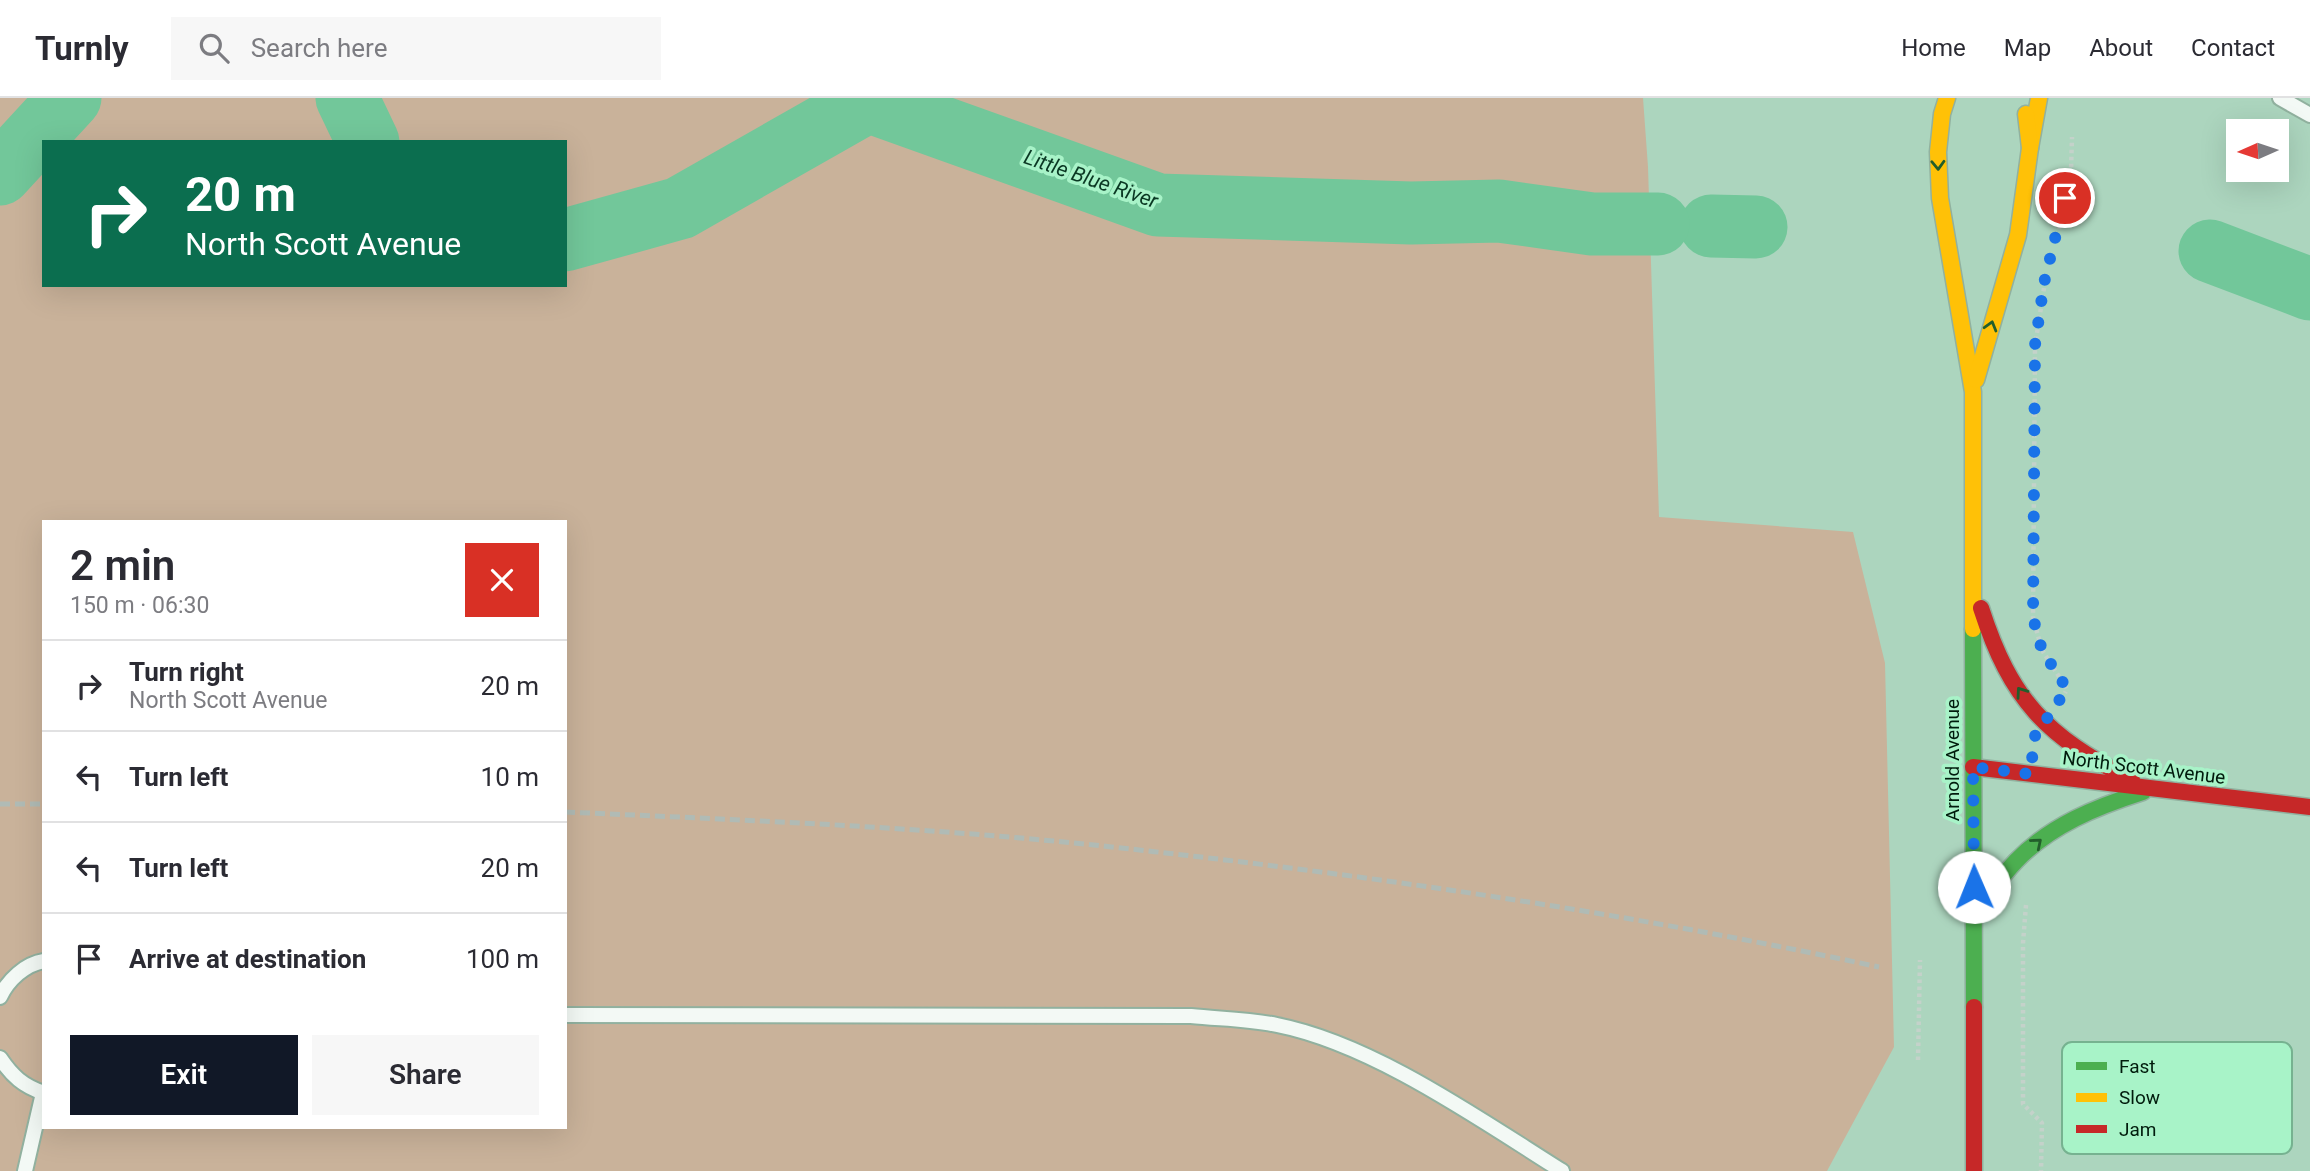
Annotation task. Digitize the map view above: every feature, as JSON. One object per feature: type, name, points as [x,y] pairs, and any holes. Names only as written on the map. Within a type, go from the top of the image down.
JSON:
[{"type":"main road","name":"Arnold Avenue","points":[[1947,98],[1938,152],[1940,198],[1973,392],[1975,1171]]},
{"type":"main road","name":"Arnold Avenue","points":[[1973,392],[2018,235],[2030,148],[2022,98]]},
{"type":"main road","points":[[2030,148],[2039,98]]},
{"type":"main road","points":[[1973,579],[1991,637],[2002,660],[2021,692],[2044,722],[2090,757],[2152,789]]},
{"type":"main road","name":"North Scott Avenue","points":[[1973,767],[2310,807]]},
{"type":"main road","points":[[1974,911],[2016,862],[2049,832],[2110,802],[2152,789]]},
{"type":"lane","points":[[2280,98],[2310,115]]},
{"type":"lane","points":[[0,997],[18,973],[42,962]]},
{"type":"lane","points":[[567,1015],[1191,1016],[1277,1025],[1331,1040],[1394,1070],[1474,1115],[1562,1171]]},
{"type":"lane","points":[[0,1058],[10,1073],[28,1088],[42,1093]]},
{"type":"lane","points":[[25,1171],[42,1097]]},
{"type":"path","points":[[2057,237],[2071,172],[2072,135]]},
{"type":"path","points":[[2044,283],[2035,345],[2033,618],[2042,650],[2067,689],[2044,722]]},
{"type":"path","points":[[2030,896],[2026,906],[2023,943],[2023,1104],[2042,1123],[2041,1171]]},
{"type":"path","points":[[1918,1060],[1920,960]]},
{"type":"shaded area","points":[[0,98],[1643,98],[1648,167],[1659,517],[1853,532],[1885,663],[1894,1047],[1827,1171],[0,1171]]},
{"type":"waterway","name":"Little Blue River","points":[[0,174],[70,98]]},
{"type":"waterway","name":"Little Blue River","points":[[347,98],[367,140]]},
{"type":"waterway","name":"Little Blue River","points":[[567,239],[680,208],[868,101],[1158,205],[1411,213],[1499,211],[1592,224],[1658,224]]},
{"type":"waterway","name":"Little Blue River","points":[[1711,226],[1756,227]]},
{"type":"waterway","name":"Little Blue River","points":[[2210,251],[2310,289]]},
{"type":"railway","points":[[0,804],[42,804]]},
{"type":"railway","points":[[567,812],[902,829],[1036,839],[1200,857],[1492,896],[1686,929],[1879,967]]},
{"type":"traffic: fast","points":[[1973,629],[1974,1007]]},
{"type":"traffic: fast","points":[[1974,911],[2016,861],[2044,837],[2091,811],[2143,792]]},
{"type":"traffic: slow","points":[[1947,98],[1942,114],[1938,152],[1940,198],[1973,392],[1973,629]]},
{"type":"traffic: slow","points":[[2030,148],[2039,98]]},
{"type":"traffic: slow","points":[[1976,380],[2018,235],[2030,148],[2026,114]]},
{"type":"traffic: jam","points":[[1981,608],[2005,668],[2019,692],[2036,712],[2076,748],[2132,780]]},
{"type":"traffic: jam","points":[[1973,767],[2310,807]]},
{"type":"traffic: jam","points":[[1974,1007],[1974,1171]]},
{"type":"route","points":[[1974,887],[1973,767],[2030,774],[2035,736],[2067,689],[2042,650],[2033,618],[2035,345],[2044,283],[2065,198]]}]
